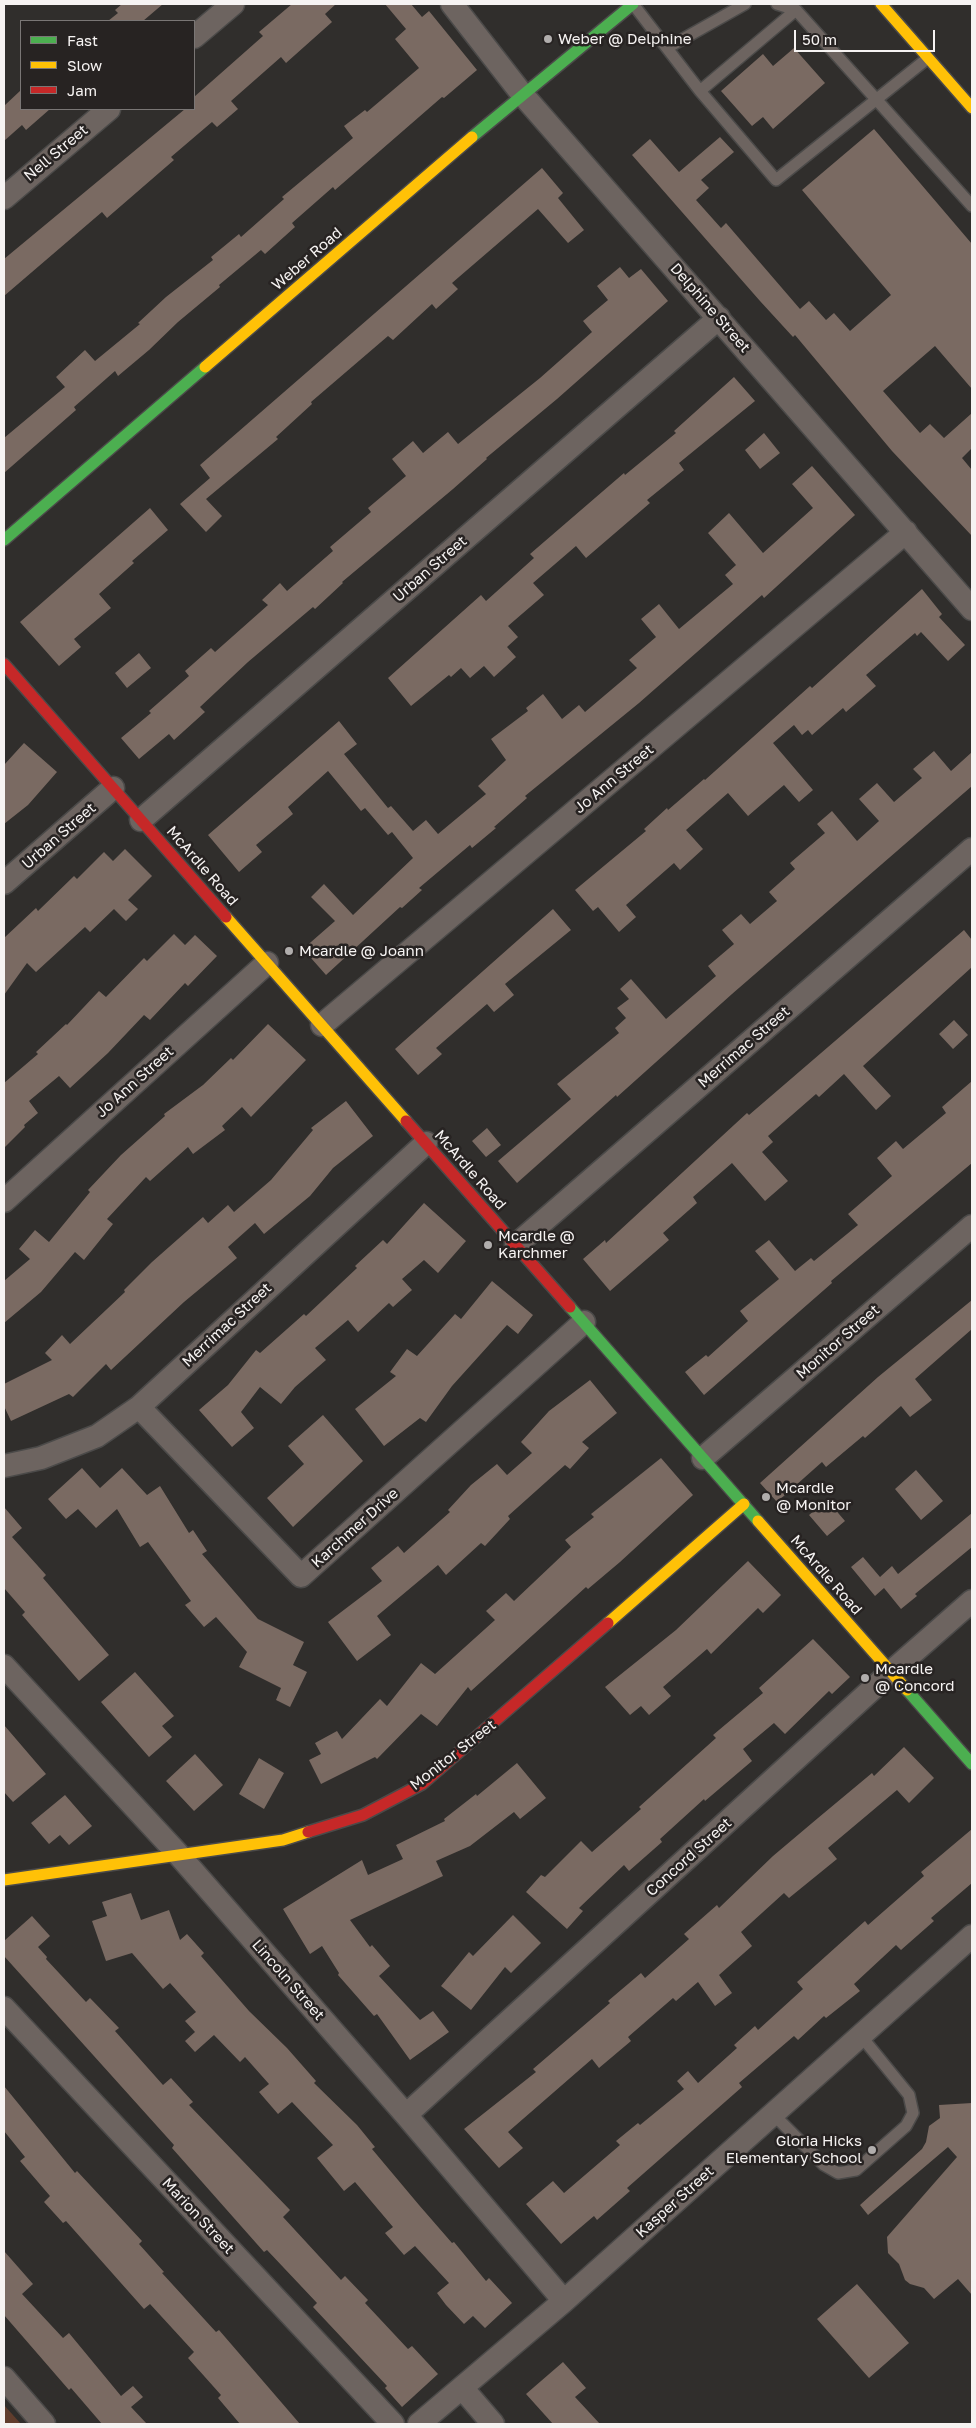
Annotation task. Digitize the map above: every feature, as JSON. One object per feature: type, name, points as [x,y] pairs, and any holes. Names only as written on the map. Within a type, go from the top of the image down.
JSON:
[{"type":"main road","name":"Weber Road","points":[[4,540],[522,94],[633,4]]},
{"type":"main road","points":[[881,4],[972,108]]},
{"type":"main road","name":"McArdle Road","points":[[4,664],[972,1764]]},
{"type":"main road","name":"Monitor Street","points":[[4,1880],[283,1840],[363,1815],[422,1784],[483,1734],[744,1504]]},
{"type":"street","points":[[195,36],[233,4]]},
{"type":"street","name":"Delphine Street","points":[[452,4],[522,94],[972,609]]},
{"type":"street","name":"Nell Street","points":[[4,198],[108,110]]},
{"type":"street","name":"Urban Street","points":[[141,820],[719,318]]},
{"type":"street","name":"Jo Ann Street","points":[[322,1025],[906,532]]},
{"type":"street","name":"Urban Street","points":[[4,883],[114,788]]},
{"type":"street","name":"Merrimac Street","points":[[516,1245],[972,849]]},
{"type":"street","name":"Jo Ann Street","points":[[4,1201],[267,963]]},
{"type":"street","name":"Merrimac Street","points":[[4,1466],[41,1458],[97,1436],[139,1407],[426,1143]]},
{"type":"street","name":"Monitor Street","points":[[703,1458],[972,1226]]},
{"type":"street","name":"Karchmer Drive","points":[[139,1407],[301,1576],[584,1322]]},
{"type":"street","name":"Concord Street","points":[[406,2115],[891,1672],[972,1601]]},
{"type":"street","name":"Lincoln Street","points":[[4,1666],[178,1854],[406,2115],[564,2301]]},
{"type":"street","name":"Kasper Street","points":[[419,2424],[564,2301],[972,1936]]},
{"type":"street","name":"Marion Street","points":[[4,2008],[393,2424]]},
{"type":"street","points":[[4,2378],[44,2424]]},
{"type":"street","points":[[462,2389],[493,2424]]},
{"type":"lane","points":[[633,4],[700,91],[776,180],[879,100],[928,58]]},
{"type":"lane","points":[[667,48],[745,4]]},
{"type":"lane","points":[[777,4],[796,10],[879,100],[972,206]]},
{"type":"lane","points":[[700,91],[796,10]]},
{"type":"lane","points":[[773,2114],[824,2165],[838,2173],[856,2170],[906,2126],[913,2113],[909,2095],[861,2036]]},
{"type":"shaded area","points":[[4,2405],[21,2424],[4,2424]]},
{"type":"building","points":[[122,4],[163,4],[144,20],[109,20],[118,13],[115,10]]},
{"type":"building","points":[[292,4],[336,4],[325,14],[332,22],[286,63],[281,57],[231,101],[238,109],[217,127],[212,122],[171,157],[174,160],[107,218],[102,212],[4,296],[4,259],[184,110],[195,110],[195,96],[263,36],[259,32]]},
{"type":"building","points":[[385,4],[411,4],[422,17],[429,11],[477,70],[444,98],[442,97],[335,190],[333,187],[292,223],[295,227],[265,254],[261,250],[219,285],[220,287],[118,376],[115,371],[74,407],[76,410],[4,473],[4,438],[65,387],[56,377],[85,350],[95,361],[140,324],[138,323],[166,297],[213,260],[211,257],[239,234],[241,237],[284,199],[282,197],[353,138],[344,126],[365,110],[367,112],[419,68],[395,39],[406,29]]},
{"type":"building","points":[[794,48],[825,83],[773,129],[763,117],[752,126],[721,91],[763,54],[773,66]]},
{"type":"building","points":[[20,91],[20,110],[49,110],[26,130],[22,125],[4,141],[4,106]]},
{"type":"building","points":[[874,129],[972,244],[972,389],[935,346],[883,391],[920,433],[930,424],[944,438],[972,413],[972,448],[962,458],[972,470],[972,536],[892,451],[795,335],[793,337],[760,301],[632,155],[650,139],[679,172],[720,137],[734,152],[701,180],[709,188],[696,200],[721,228],[726,223],[800,309],[809,301],[826,320],[834,313],[850,331],[891,295],[802,190]]},
{"type":"building","points":[[542,168],[563,193],[558,198],[584,230],[568,243],[538,209],[452,283],[458,289],[436,309],[432,304],[393,340],[388,336],[311,402],[312,404],[276,437],[278,439],[206,499],[222,516],[206,532],[180,504],[210,478],[200,465]]},
{"type":"building","points":[[620,267],[629,278],[641,269],[668,301],[557,399],[486,458],[453,489],[342,582],[315,609],[313,607],[248,662],[200,707],[205,712],[174,740],[169,734],[139,759],[121,738],[151,713],[149,711],[189,676],[185,671],[211,648],[215,652],[268,605],[262,600],[280,583],[287,591],[333,551],[330,547],[371,512],[368,508],[406,476],[392,459],[413,441],[423,453],[448,432],[458,444],[540,378],[592,332],[583,321],[608,300],[597,286]]},
{"type":"building","points":[[734,377],[755,401],[679,463],[684,470],[647,500],[650,503],[586,558],[576,546],[533,583],[544,595],[508,626],[518,637],[507,647],[516,657],[494,677],[484,666],[470,678],[461,668],[451,677],[449,675],[411,706],[388,678],[481,595],[486,601],[534,558],[530,554],[624,473],[625,475],[676,433],[674,431]]},
{"type":"building","points":[[764,433],[780,453],[760,469],[745,450]]},
{"type":"building","points":[[812,466],[855,515],[764,598],[762,595],[639,703],[525,796],[527,798],[494,827],[496,828],[472,848],[470,845],[419,888],[422,890],[402,908],[400,907],[326,975],[303,949],[335,921],[311,897],[324,884],[353,915],[413,858],[392,832],[388,835],[365,808],[361,811],[328,771],[288,807],[293,814],[256,845],[262,852],[239,872],[208,835],[339,721],[357,744],[344,754],[388,808],[391,806],[413,831],[426,820],[438,834],[486,794],[478,786],[506,760],[491,739],[528,711],[526,708],[543,694],[562,719],[579,705],[585,712],[637,668],[629,660],[656,637],[641,619],[659,604],[679,629],[733,584],[725,575],[736,565],[708,533],[729,513],[763,553],[813,508],[792,484]]},
{"type":"building","points":[[150,508],[168,530],[132,561],[134,563],[99,594],[111,608],[74,639],[81,647],[59,666],[20,622]]},
{"type":"building","points":[[922,589],[942,614],[939,617],[965,645],[948,661],[921,632],[917,636],[915,633],[866,675],[876,686],[846,712],[843,708],[812,735],[808,730],[802,735],[794,725],[773,743],[813,790],[799,802],[784,785],[748,816],[728,793],[686,830],[703,849],[680,870],[674,863],[626,905],[636,917],[619,932],[598,907],[593,911],[575,890],[646,831],[644,829],[667,808],[668,810],[705,780],[810,686],[812,688]]},
{"type":"building","points":[[139,653],[151,668],[127,688],[115,673]]},
{"type":"building","points":[[24,743],[57,772],[28,805],[4,824],[4,765]]},
{"type":"building","points":[[934,751],[951,771],[972,752],[972,786],[517,1183],[498,1161],[571,1099],[557,1084],[619,1033],[615,1028],[626,1018],[617,1008],[629,999],[620,989],[631,979],[666,1019],[716,976],[708,966],[734,944],[722,930],[741,914],[750,924],[777,901],[769,892],[795,869],[790,863],[825,833],[817,824],[832,811],[857,841],[879,821],[859,799],[877,783],[894,802],[922,778],[913,769]]},
{"type":"building","points":[[125,849],[152,876],[128,900],[138,909],[126,921],[114,909],[90,932],[85,927],[36,972],[27,963],[4,995],[4,938],[36,908],[38,911],[74,876],[77,879],[104,852],[113,861]]},
{"type":"building","points":[[553,909],[571,930],[505,984],[514,995],[494,1012],[487,1004],[436,1048],[442,1054],[418,1075],[395,1049]]},
{"type":"building","points":[[964,930],[972,940],[972,967],[863,1066],[891,1096],[876,1110],[844,1074],[819,1097],[816,1094],[768,1136],[773,1142],[762,1152],[788,1181],[765,1201],[732,1163],[693,1197],[697,1203],[663,1233],[669,1240],[610,1291],[583,1259],[605,1240],[606,1243],[747,1113],[749,1115]]},
{"type":"building","points":[[174,934],[185,945],[195,935],[217,956],[188,986],[185,983],[150,1020],[144,1015],[108,1053],[70,1088],[59,1076],[29,1101],[38,1113],[24,1125],[25,1127],[4,1148],[4,1083],[38,1054],[36,1052],[67,1025],[99,991],[106,997],[144,958],[147,961]]},
{"type":"building","points":[[954,1020],[968,1035],[953,1049],[939,1034]]},
{"type":"building","points":[[268,1024],[306,1060],[251,1117],[242,1107],[222,1126],[225,1130],[193,1154],[188,1147],[150,1181],[146,1177],[107,1219],[113,1224],[84,1260],[75,1252],[41,1292],[4,1323],[4,1281],[30,1259],[19,1249],[35,1230],[49,1242],[90,1192],[88,1190],[121,1155],[165,1116],[164,1114],[203,1085],[231,1058],[233,1060]]},
{"type":"building","points":[[972,1081],[972,1163],[831,1281],[832,1283],[704,1395],[685,1372],[706,1355],[708,1357],[748,1321],[740,1311],[779,1279],[755,1251],[769,1240],[795,1271],[811,1258],[814,1261],[858,1225],[848,1214],[892,1176],[877,1158],[896,1141],[903,1149],[946,1113],[942,1107]]},
{"type":"building","points":[[346,1101],[373,1136],[333,1168],[310,1196],[264,1234],[255,1223],[228,1247],[237,1258],[184,1302],[111,1370],[106,1364],[73,1397],[69,1394],[11,1421],[4,1406],[4,1384],[52,1360],[45,1353],[62,1335],[70,1344],[125,1292],[124,1290],[152,1262],[203,1217],[208,1223],[228,1205],[234,1212],[271,1180],[313,1130],[311,1128]]},
{"type":"building","points":[[487,1128],[501,1145],[486,1157],[472,1141]]},
{"type":"building","points":[[424,1203],[466,1241],[438,1273],[424,1260],[402,1279],[412,1290],[393,1307],[389,1303],[358,1332],[348,1320],[315,1348],[326,1360],[295,1387],[281,1404],[260,1387],[241,1412],[254,1428],[232,1447],[199,1410],[228,1385],[256,1350],[260,1353],[304,1314],[306,1316],[357,1268],[355,1266],[383,1240],[387,1244]]},
{"type":"building","points":[[492,1281],[533,1315],[518,1334],[507,1325],[452,1386],[426,1422],[420,1418],[384,1446],[355,1409],[396,1376],[390,1372],[407,1349],[417,1356],[455,1314],[461,1319]]},
{"type":"building","points":[[972,1300],[972,1329],[915,1379],[932,1400],[910,1417],[901,1406],[865,1438],[863,1436],[826,1467],[822,1462],[777,1502],[760,1483],[878,1377]]},
{"type":"building","points":[[590,1380],[617,1413],[582,1442],[589,1448],[570,1469],[565,1465],[508,1516],[510,1519],[485,1546],[481,1543],[446,1575],[438,1565],[377,1616],[391,1635],[357,1661],[328,1622],[382,1581],[371,1568],[398,1546],[404,1553],[450,1512],[448,1510],[471,1485],[497,1464],[507,1475],[532,1453],[521,1442],[549,1411]]},
{"type":"building","points":[[323,1415],[363,1461],[293,1527],[267,1498],[304,1464],[288,1446]]},
{"type":"building","points":[[661,1458],[693,1495],[620,1562],[588,1589],[586,1587],[471,1691],[468,1687],[437,1726],[421,1714],[377,1759],[375,1757],[321,1784],[309,1760],[321,1754],[315,1743],[337,1731],[342,1739],[380,1699],[387,1706],[421,1663],[435,1674],[495,1620],[486,1611],[506,1593],[514,1601],[571,1547],[565,1540],[594,1517],[591,1514]]},
{"type":"building","points":[[82,1468],[100,1488],[122,1468],[147,1495],[160,1486],[189,1533],[193,1530],[207,1551],[202,1554],[258,1619],[304,1642],[293,1665],[307,1672],[290,1707],[276,1700],[281,1688],[239,1667],[247,1652],[216,1617],[204,1627],[185,1605],[191,1601],[148,1542],[140,1547],[117,1509],[96,1528],[78,1509],[66,1519],[48,1499]]},
{"type":"building","points":[[916,1470],[943,1501],[921,1520],[895,1489]]},
{"type":"building","points":[[827,1500],[845,1521],[827,1536],[809,1515]]},
{"type":"building","points":[[4,1507],[22,1528],[12,1537],[46,1575],[43,1578],[109,1655],[79,1681],[22,1615],[25,1612],[4,1588]]},
{"type":"building","points":[[972,1513],[972,1547],[915,1594],[917,1596],[901,1609],[884,1588],[875,1596],[851,1567],[863,1557],[880,1577],[892,1566],[898,1574]]},
{"type":"building","points":[[748,1561],[781,1595],[763,1613],[758,1608],[711,1654],[707,1649],[663,1687],[671,1696],[649,1715],[641,1706],[630,1715],[605,1687],[676,1630]]},
{"type":"building","points":[[813,1639],[850,1677],[832,1694],[829,1691],[785,1734],[774,1723],[743,1749],[752,1761],[705,1801],[704,1799],[660,1839],[662,1842],[629,1871],[624,1865],[579,1908],[583,1911],[567,1929],[526,1892],[541,1875],[545,1877],[581,1841],[592,1852],[641,1809],[639,1807],[716,1738],[713,1735],[763,1693],[759,1688]]},
{"type":"building","points":[[135,1672],[174,1716],[162,1726],[172,1737],[149,1757],[101,1702]]},
{"type":"building","points":[[4,1725],[46,1774],[13,1802],[4,1792]]},
{"type":"building","points":[[904,1747],[934,1778],[909,1803],[897,1790],[828,1848],[837,1859],[789,1898],[784,1893],[741,1932],[752,1946],[719,1975],[732,1993],[715,2006],[698,1982],[676,2001],[673,1998],[628,2037],[631,2041],[599,2068],[592,2059],[508,2132],[523,2148],[499,2168],[464,2129],[536,2072],[533,2069],[610,2003],[608,2001],[641,1973],[645,1978],[689,1939],[684,1934],[717,1905],[719,1908],[773,1856],[872,1773],[874,1776]]},
{"type":"building","points":[[195,1754],[223,1785],[194,1811],[166,1781]]},
{"type":"building","points":[[259,1758],[284,1773],[264,1809],[239,1794]]},
{"type":"building","points":[[517,1763],[546,1798],[520,1819],[514,1812],[470,1846],[436,1861],[443,1876],[350,1920],[370,1947],[372,1945],[390,1966],[379,1976],[420,2020],[433,2011],[449,2032],[410,2060],[377,2014],[374,2016],[338,1975],[339,1973],[322,1946],[310,1954],[283,1909],[362,1860],[368,1875],[403,1859],[396,1845],[445,1821],[444,1819],[476,1794],[477,1796]]},
{"type":"building","points":[[65,1795],[92,1826],[69,1845],[60,1835],[49,1844],[31,1823]]},
{"type":"building","points":[[972,1829],[972,1883],[931,1918],[934,1921],[901,1950],[896,1945],[854,1984],[860,1991],[826,2018],[824,2016],[798,2040],[794,2036],[739,2083],[742,2087],[627,2188],[630,2191],[597,2220],[594,2216],[561,2244],[526,2204],[553,2181],[564,2193],[620,2145],[616,2141],[638,2123],[640,2125],[684,2089],[677,2081],[688,2071],[698,2083],[737,2048],[734,2045],[755,2026],[758,2030],[803,1989],[797,1982],[865,1921],[868,1925],[924,1876],[921,1872]]},
{"type":"building","points":[[131,1893],[141,1920],[169,1910],[180,1940],[187,1934],[204,1953],[201,1956],[249,2011],[287,2048],[316,2081],[314,2083],[357,2125],[375,2147],[372,2149],[452,2243],[454,2242],[486,2281],[489,2278],[512,2303],[485,2328],[473,2316],[464,2324],[446,2305],[437,2293],[449,2283],[415,2246],[404,2255],[385,2233],[393,2227],[355,2182],[344,2191],[317,2158],[333,2145],[292,2102],[278,2114],[259,2092],[269,2084],[245,2057],[240,2062],[214,2035],[195,2052],[185,2041],[195,2032],[185,2021],[196,2012],[170,1983],[163,1989],[132,1953],[106,1961],[92,1921],[107,1916],[102,1902]]},
{"type":"building","points":[[513,1915],[541,1943],[511,1973],[505,1967],[471,2010],[441,1986],[469,1952],[473,1956]]},
{"type":"building","points":[[32,1916],[50,1936],[38,1947],[47,1957],[46,1959],[86,2002],[90,1998],[119,2028],[115,2031],[163,2085],[171,2078],[193,2102],[189,2105],[290,2210],[283,2217],[341,2280],[345,2276],[368,2300],[365,2303],[408,2349],[412,2346],[438,2374],[402,2407],[385,2388],[387,2386],[313,2307],[317,2303],[267,2250],[264,2252],[172,2148],[174,2145],[4,1956],[4,1941]]},
{"type":"building","points":[[4,2086],[75,2173],[77,2171],[142,2241],[139,2244],[164,2272],[162,2273],[216,2332],[219,2330],[300,2424],[240,2424],[218,2398],[221,2395],[188,2358],[194,2352],[150,2304],[144,2309],[66,2221],[63,2223],[44,2202],[50,2196],[20,2161],[25,2157],[4,2131]]},
{"type":"building","points":[[972,2103],[972,2295],[958,2279],[934,2299],[924,2288],[910,2284],[905,2280],[899,2264],[888,2253],[887,2237],[957,2157],[948,2147],[868,2215],[860,2205],[922,2149],[926,2142],[929,2126],[940,2118],[939,2105]]},
{"type":"building","points":[[4,2251],[33,2284],[22,2294],[63,2338],[69,2333],[121,2396],[133,2386],[143,2397],[131,2407],[147,2424],[102,2424],[71,2388],[69,2390],[4,2315]]},
{"type":"building","points":[[857,2284],[909,2343],[869,2378],[817,2319]]},
{"type":"building","points":[[563,2362],[586,2388],[575,2397],[600,2424],[553,2424],[526,2394]]},
{"type":"traffic: fast","points":[[472,137],[633,4]]},
{"type":"traffic: fast","points":[[4,540],[205,367]]},
{"type":"traffic: fast","points":[[570,1307],[758,1521]]},
{"type":"traffic: fast","points":[[907,1690],[972,1764]]},
{"type":"traffic: slow","points":[[881,4],[972,108]]},
{"type":"traffic: slow","points":[[205,367],[472,137]]},
{"type":"traffic: slow","points":[[226,917],[406,1121]]},
{"type":"traffic: slow","points":[[608,1623],[744,1504]]},
{"type":"traffic: slow","points":[[758,1521],[907,1690]]},
{"type":"traffic: slow","points":[[4,1880],[283,1840],[308,1832]]},
{"type":"traffic: jam","points":[[4,664],[226,917]]},
{"type":"traffic: jam","points":[[406,1121],[570,1307]]},
{"type":"traffic: jam","points":[[308,1832],[363,1815],[422,1784],[608,1623]]},
{"type":"place","name":"Weber @ Delphine","points":[[548,39]]},
{"type":"place","name":"Mcardle @ Joann","points":[[289,951]]},
{"type":"place","name":"Mcardle @ Karchmer","points":[[488,1245]]},
{"type":"place","name":"Mcardle @ Monitor","points":[[766,1497]]},
{"type":"place","name":"Mcardle @ Concord","points":[[865,1678]]},
{"type":"place","name":"Gloria Hicks Elementary School","points":[[872,2150]]}]
